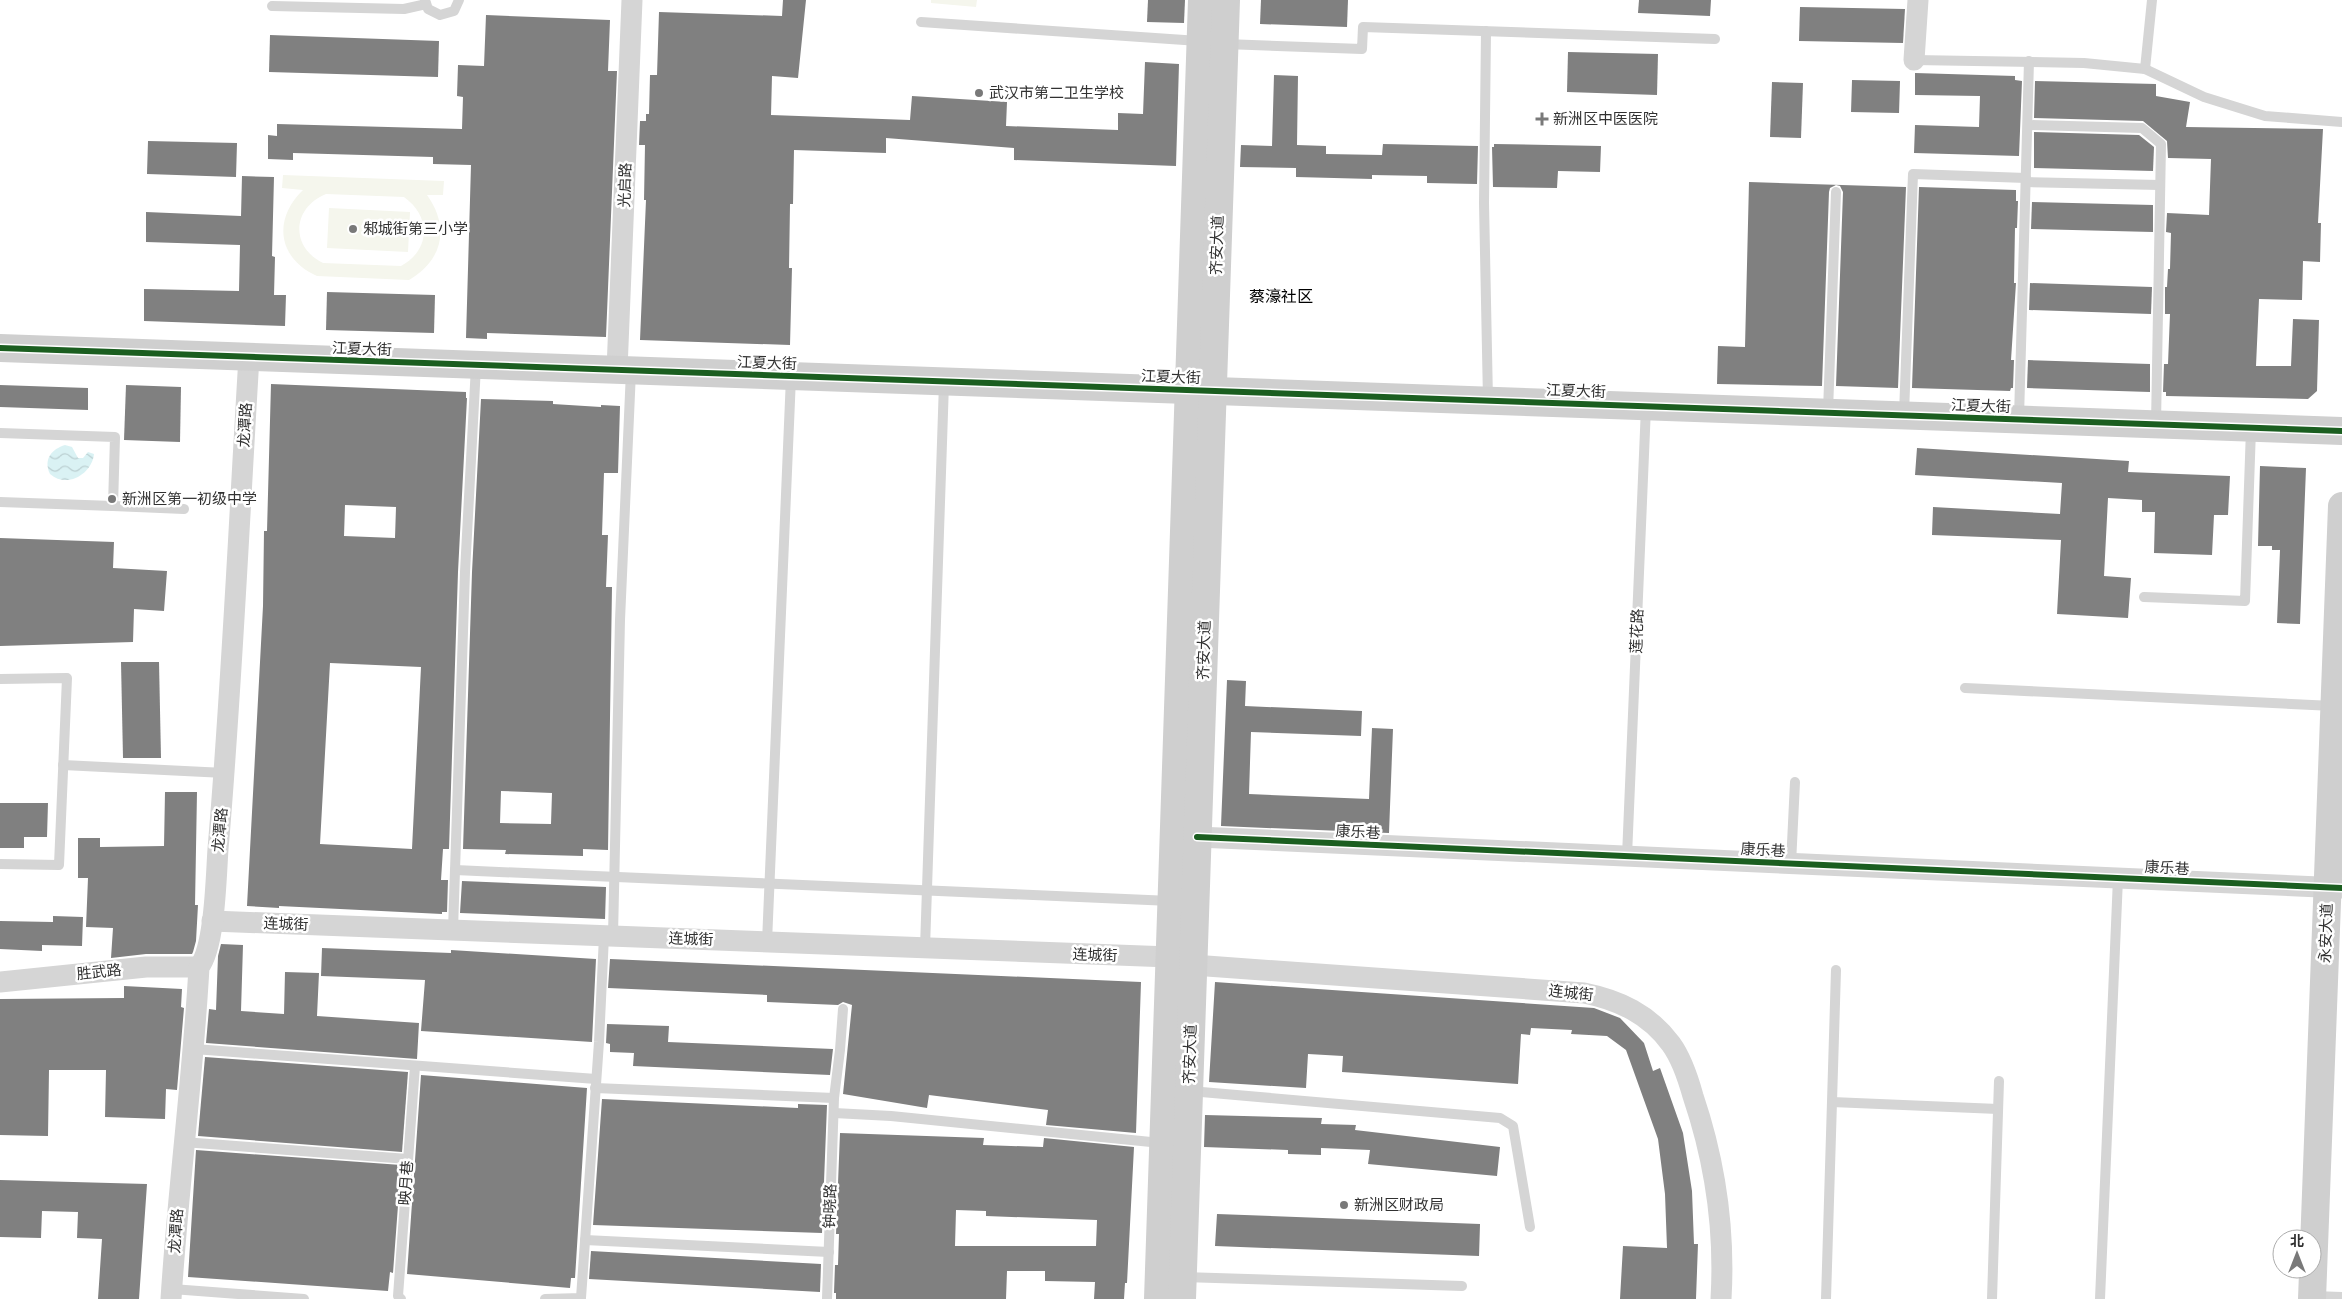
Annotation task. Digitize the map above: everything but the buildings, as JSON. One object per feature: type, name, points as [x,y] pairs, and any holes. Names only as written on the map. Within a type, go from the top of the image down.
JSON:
[{"type":"street","name":"光启路","points":[[624,370],[632,0]]},
{"type":"street","name":"齐安大道","points":[[1158,1299],[1164,1143],[1181,961],[1197,837],[1201,391],[1212,42],[1202,0]]},
{"type":"street","name":"齐安大道","points":[[1212,42],[1226,0]]},
{"type":"street","points":[[1914,60],[1918,0]]},
{"type":"street","name":"江夏大街","points":[[0,348],[2342,431]]},
{"type":"street","name":"龙潭路","points":[[171,1294],[183,1142],[194,1049],[199,967],[205,960],[212,921],[225,773],[249,357]]},
{"type":"street","name":"齐安大道","points":[[1182,1288],[1189,1091],[1181,961],[1172,901],[1201,391]]},
{"type":"street","name":"永安大道","points":[[2312,1298],[2335,888],[2334,706],[2342,506]]},
{"type":"street","name":"康乐巷","points":[[1197,837],[2335,888]]},
{"type":"street","name":"连城街","points":[[212,921],[925,948],[1181,961],[1584,992],[1610,999],[1635,1010],[1660,1031],[1675,1050],[1699,1112],[1706,1140],[1717,1201],[1722,1255],[1721,1299]]},
{"type":"street","name":"胜武路","points":[[0,982],[146,967],[199,967]]},
{"type":"lane","points":[[272,6],[404,9],[425,2],[433,14],[448,15],[454,11],[459,0]]},
{"type":"lane","points":[[2145,69],[2152,0]]},
{"type":"lane","points":[[920,22],[1212,42],[1362,49],[1363,27],[1715,39]]},
{"type":"lane","points":[[1486,31],[1484,203],[1488,401]]},
{"type":"lane","points":[[1914,60],[2030,62],[2145,69],[2204,97],[2265,116],[2342,122]]},
{"type":"lane","points":[[2019,420],[2030,62]]},
{"type":"lane","points":[[2028,125],[2142,128],[2161,144],[2156,424]]},
{"type":"lane","points":[[1904,416],[1913,174],[2160,185]]},
{"type":"lane","points":[[1828,413],[1836,192]]},
{"type":"lane","points":[[453,930],[465,572],[476,365]]},
{"type":"lane","points":[[545,1299],[581,1298],[595,1084],[614,877],[624,370]]},
{"type":"lane","points":[[767,942],[791,376]]},
{"type":"lane","points":[[925,948],[944,382]]},
{"type":"lane","name":"莲花路","points":[[1627,856],[1646,406]]},
{"type":"lane","points":[[2144,597],[2245,601],[2251,428]]},
{"type":"lane","points":[[0,433],[115,438],[113,506]]},
{"type":"lane","points":[[0,502],[184,508]]},
{"type":"lane","points":[[0,679],[67,678],[59,865],[0,864]]},
{"type":"lane","points":[[1965,688],[2334,706]]},
{"type":"lane","points":[[63,766],[225,773]]},
{"type":"lane","points":[[1791,864],[1795,782]]},
{"type":"lane","points":[[455,870],[1172,901]]},
{"type":"lane","points":[[2100,1299],[2118,878]]},
{"type":"lane","points":[[1826,1299],[1836,970]]},
{"type":"lane","name":"钟晓路","points":[[827,1299],[834,1098],[843,1009]]},
{"type":"lane","points":[[194,1049],[414,1066],[595,1084],[834,1098]]},
{"type":"lane","name":"映月巷","points":[[402,1299],[398,1296],[414,1066]]},
{"type":"lane","points":[[1992,1299],[1999,1081]]},
{"type":"lane","points":[[1189,1091],[1500,1118],[1512,1126],[1530,1227]]},
{"type":"lane","points":[[1832,1102],[1998,1109]]},
{"type":"lane","points":[[834,1113],[891,1116],[1164,1143]]},
{"type":"lane","points":[[183,1142],[408,1159]]},
{"type":"lane","points":[[585,1240],[829,1252]]},
{"type":"lane","points":[[1182,1288],[1462,1286]]},
{"type":"lane","points":[[171,1294],[304,1299]]},
{"type":"lane","points":[[2312,1298],[2342,1298]]},
{"type":"shaded area","points":[[931,0],[977,0],[976,7],[931,3]]},
{"type":"shaded area","points":[[283,175],[444,181],[443,195],[427,195],[439,219],[440,231],[436,253],[420,272],[409,280],[317,276],[294,259],[287,249],[284,237],[287,213],[293,201],[303,190],[282,188]],"holes":[[[326,194],[404,197],[419,214],[423,223],[424,233],[418,251],[401,266],[323,263],[312,256],[300,238],[301,218],[315,200]]]},
{"type":"shaded area","points":[[329,208],[410,212],[408,252],[327,248]]},
{"type":"water","points":[[65,445],[72,447],[78,458],[83,458],[88,452],[94,454],[89,468],[71,480],[57,478],[50,474],[48,469],[50,455],[56,449]]},
{"type":"cycle path","points":[[0,348],[2342,431]]},
{"type":"cycle path","points":[[1197,837],[2342,888]]},
{"type":"place","name":"武汉市第二卫生学校","points":[[979,93]]},
{"type":"place","name":"新洲区中医医院","points":[[1542,119]]},
{"type":"place","name":"邾城街第三小学","points":[[353,229]]},
{"type":"place","name":"新洲区第一初级中学","points":[[112,499]]},
{"type":"place","name":"新洲区财政局","points":[[1344,1205]]},
{"type":"district","name":"蔡濠社区","points":[[1281,296]]}]
